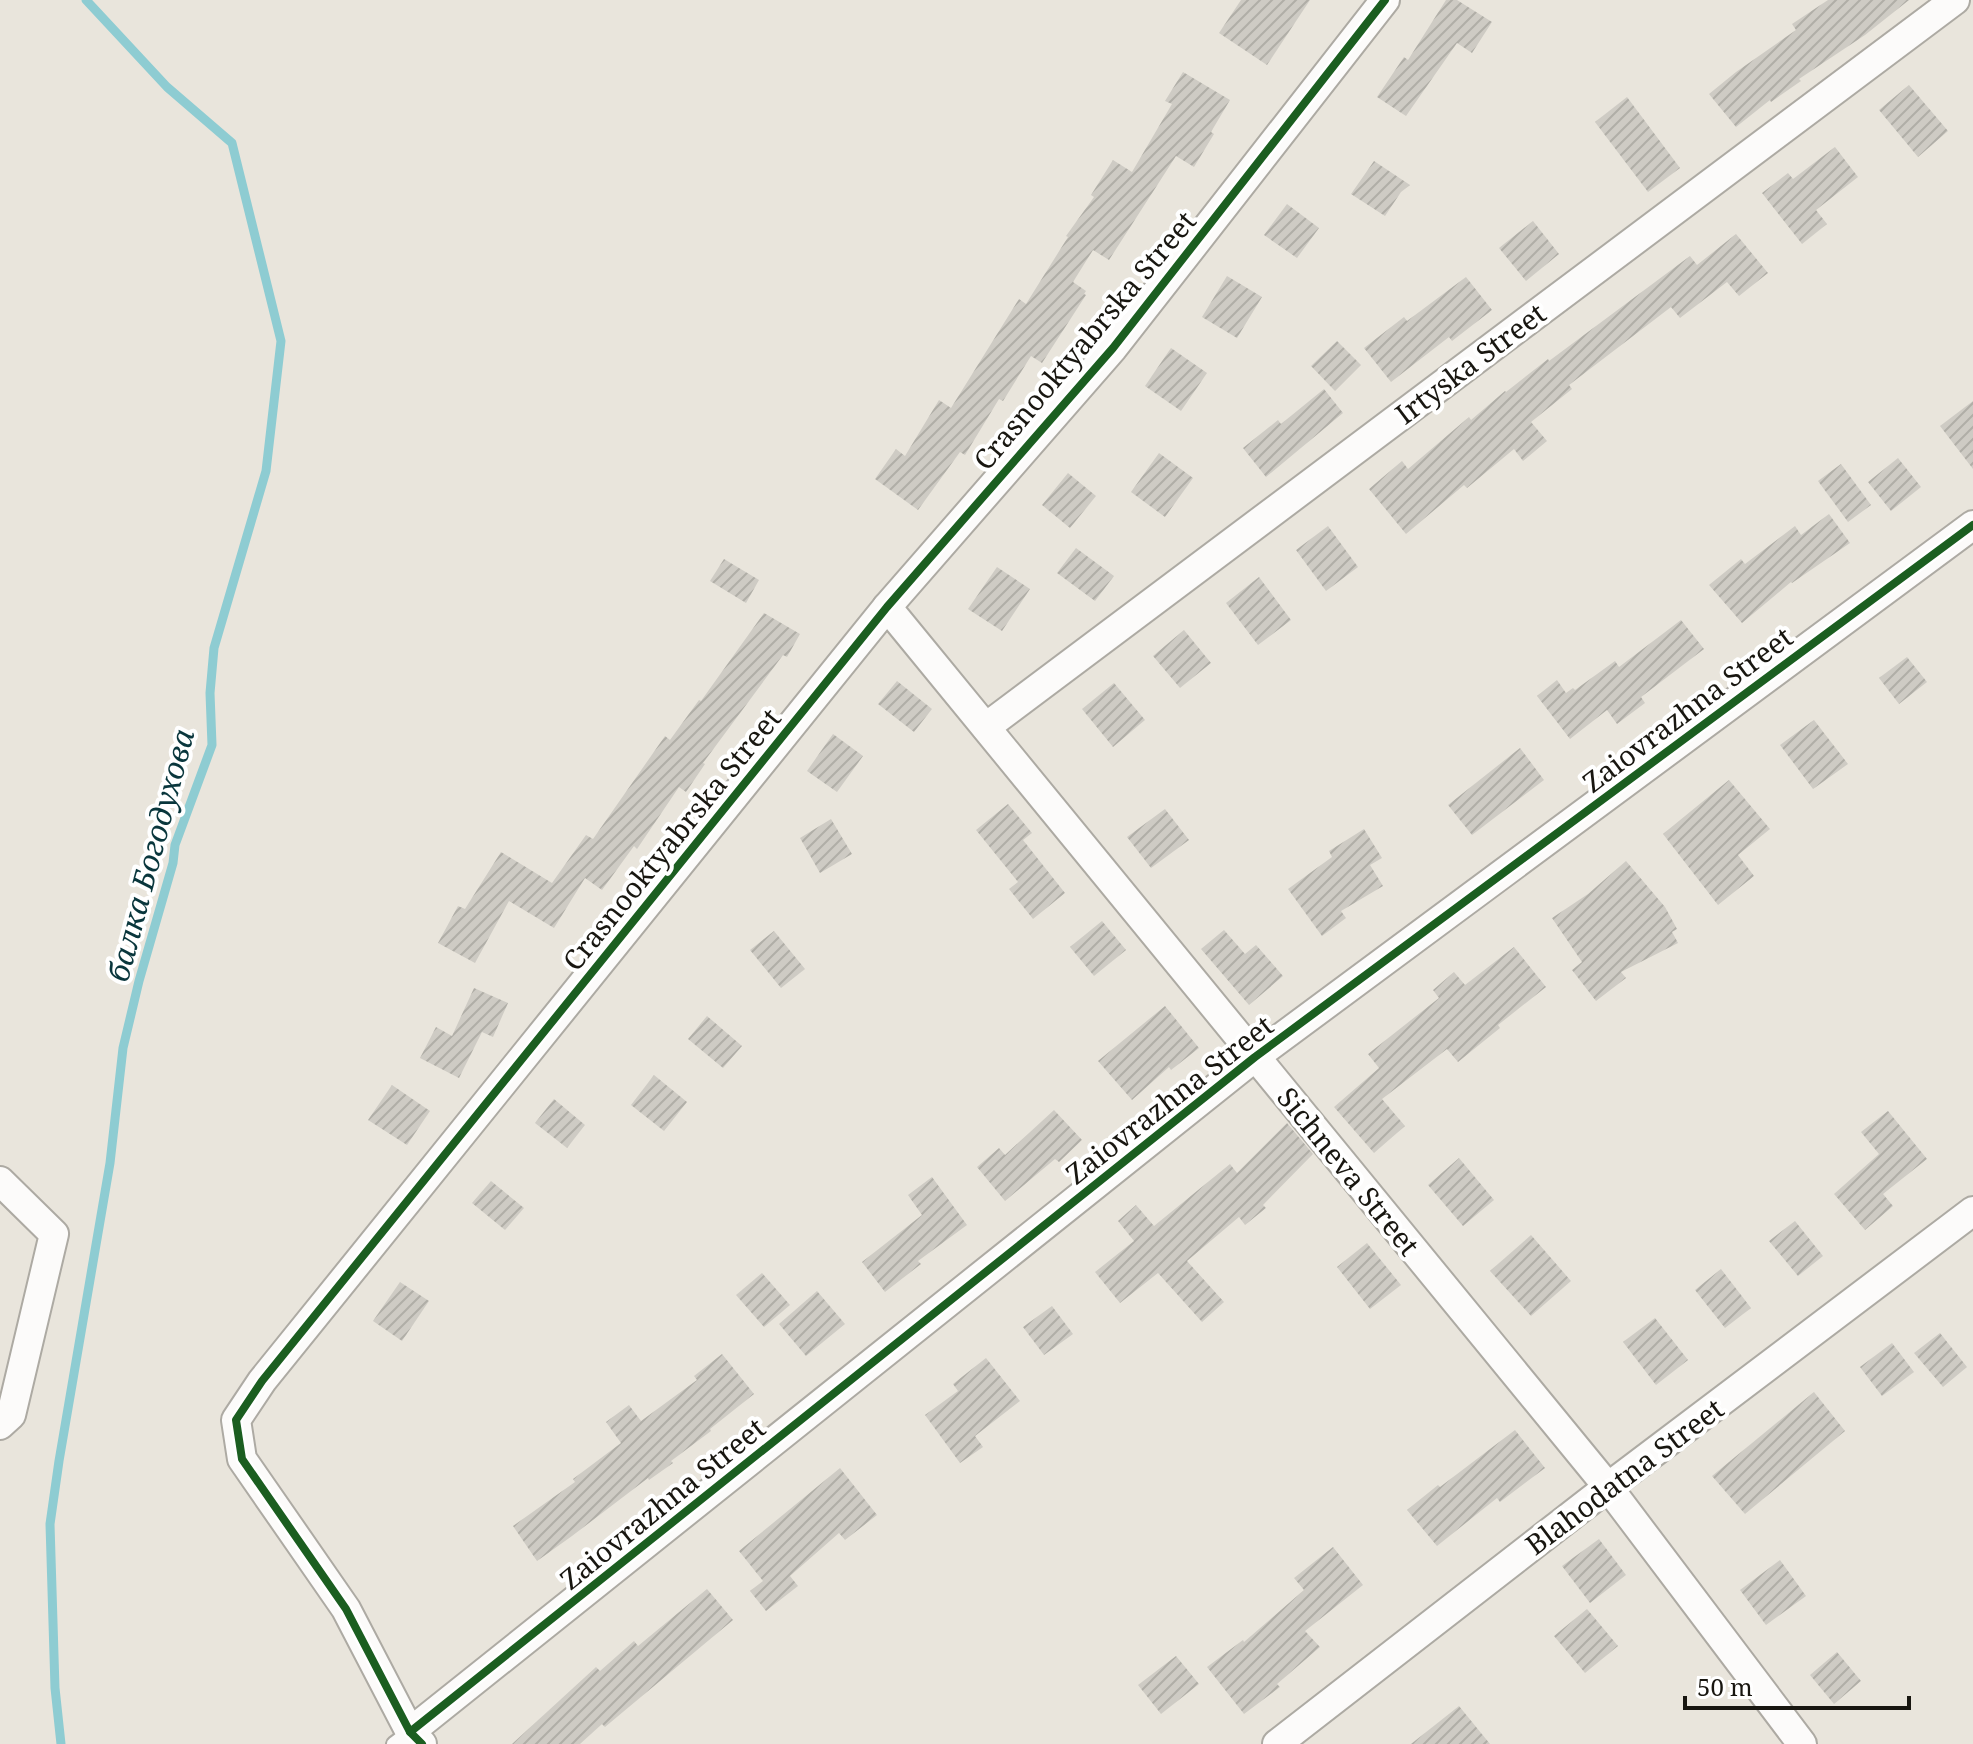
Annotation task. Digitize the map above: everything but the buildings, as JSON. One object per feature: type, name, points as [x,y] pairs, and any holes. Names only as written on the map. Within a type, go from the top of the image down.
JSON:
[{"type":"street","name":"Crasnooktyabrska Street","points":[[409,1740],[346,1609],[242,1459],[236,1420],[272,1369],[887,607],[1113,348],[1385,0]]},
{"type":"street","name":"Irtyska Street","points":[[986,727],[1955,0]]},
{"type":"street","name":"Zaiovrazhna Street","points":[[409,1740],[1255,1057],[1973,525]]},
{"type":"street","name":"Sichneva Street","points":[[887,607],[1608,1487],[1802,1744]]},
{"type":"street","points":[[0,1181],[54,1234],[11,1415],[0,1425]]},
{"type":"street","name":"Blahodatna Street","points":[[1277,1744],[1608,1487],[1973,1211]]},
{"type":"waterway","name":"балка Богодухова","points":[[61,1744],[55,1688],[50,1524],[110,1163],[123,1048],[173,863],[175,845],[212,745],[210,693],[214,648],[266,471],[281,341],[232,143],[167,87],[86,0]]},
{"type":"cycle path","points":[[422,1744],[410,1732],[346,1609],[242,1459],[236,1420],[262,1381],[887,607],[1113,348],[1385,0]]},
{"type":"cycle path","points":[[410,1732],[1255,1057],[1973,525]]}]
